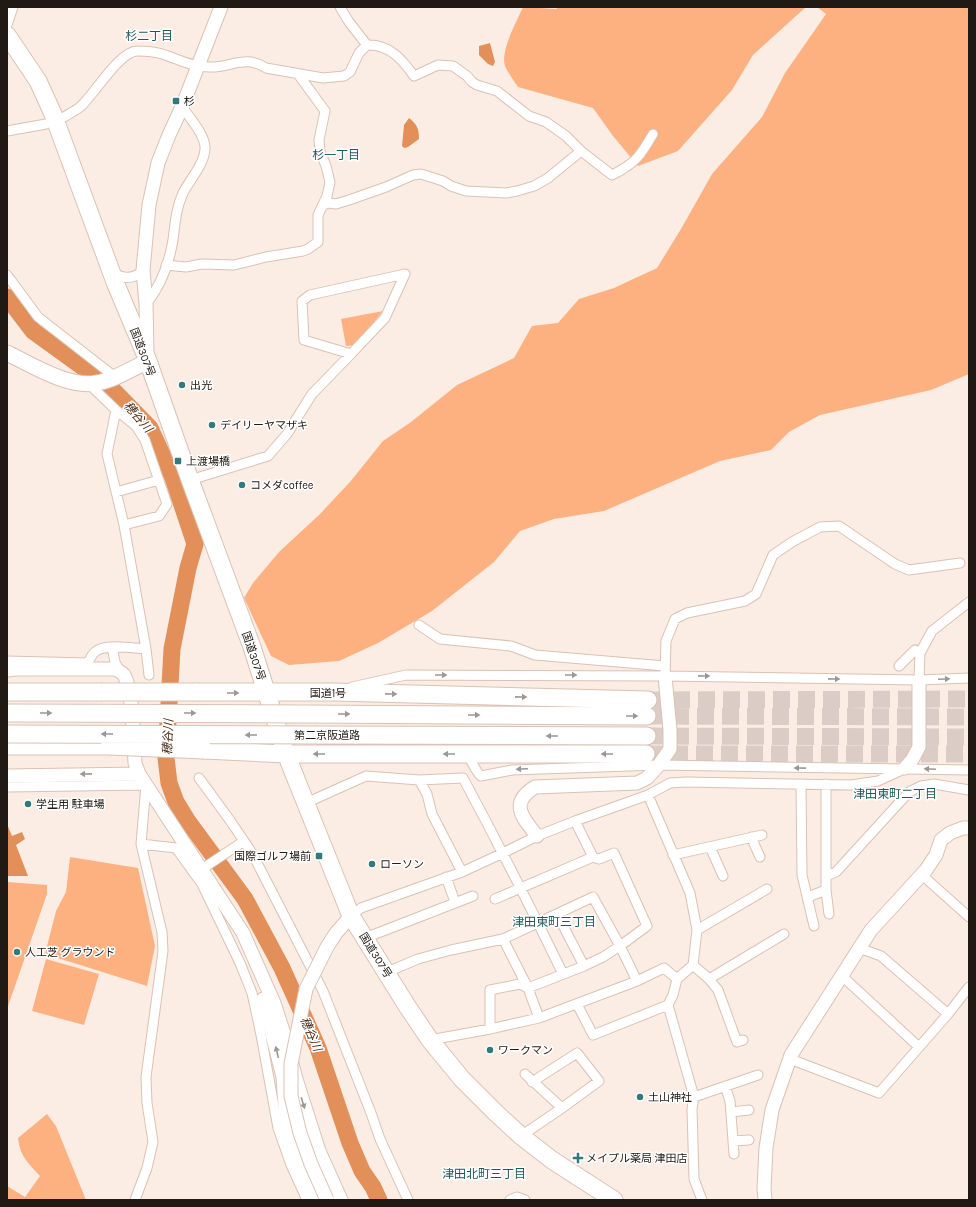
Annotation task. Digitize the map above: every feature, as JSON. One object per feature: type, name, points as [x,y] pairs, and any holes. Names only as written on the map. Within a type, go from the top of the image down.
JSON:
[{"type":"highway","name":"国道307号","points":[[7,35],[38,81],[53,114],[111,271],[148,361],[252,647],[286,754],[351,916],[430,1040],[462,1079],[521,1136],[552,1160],[614,1200]]},
{"type":"highway","name":"国道1号","points":[[7,692],[334,692],[647,708]]},
{"type":"highway","name":"第二京阪道路","points":[[7,713],[305,714],[647,708]]},
{"type":"highway","name":"第二京阪道路","points":[[7,734],[648,736]]},
{"type":"highway","points":[[7,746],[109,746],[286,754],[646,754]]},
{"type":"main road","points":[[7,353],[62,379],[89,384],[98,383],[114,377],[148,361]]},
{"type":"street","points":[[7,25],[13,7]]},
{"type":"street","points":[[148,361],[143,270],[150,205],[158,163],[182,107],[221,7]]},
{"type":"street","points":[[340,7],[349,22],[367,45]]},
{"type":"street","points":[[64,117],[79,108],[84,103],[118,62],[128,54],[136,51],[161,54],[197,66],[219,67],[242,61],[298,74],[323,78],[344,76],[350,72],[359,53],[367,45],[376,44],[398,56],[414,76],[438,65],[453,66],[467,76],[472,82],[497,91],[529,116],[546,122],[566,136],[581,151],[612,175],[625,169],[636,160],[645,149],[653,134]]},
{"type":"street","points":[[166,265],[186,268],[202,264],[234,265],[308,249],[318,242],[318,215],[327,196],[330,182],[320,151],[319,140],[325,111],[298,74]]},
{"type":"street","points":[[146,304],[161,282],[173,241],[177,209],[183,193],[200,164],[205,151],[199,131],[182,107]]},
{"type":"street","points":[[7,131],[46,124]]},
{"type":"street","points":[[323,205],[343,202],[386,187],[413,175],[421,174],[443,181],[450,186],[466,191],[506,194],[534,186],[548,178],[581,151]]},
{"type":"street","points":[[111,271],[125,278],[140,274],[143,270]]},
{"type":"street","points":[[190,480],[268,456],[287,434],[312,394],[351,354],[385,318],[405,274],[310,295],[302,301],[304,340],[351,354]]},
{"type":"street","points":[[7,275],[38,317],[114,377]]},
{"type":"street","points":[[89,384],[116,410],[136,426],[145,440],[167,504],[159,516],[124,525]]},
{"type":"street","points":[[116,410],[107,454],[124,525],[146,649],[149,675]]},
{"type":"street","points":[[116,492],[159,480]]},
{"type":"street","points":[[537,836],[524,819],[520,808],[522,799],[526,793],[535,787],[637,783],[647,778],[659,765],[670,749],[670,730],[665,671],[666,641],[675,619],[687,613],[745,601],[756,594],[773,555],[792,542],[820,527],[839,526],[895,564],[909,570],[960,563]]},
{"type":"street","points":[[327,1200],[311,1164],[300,1133],[291,1096],[291,1064],[306,989],[327,947],[336,933],[351,916],[361,908],[462,872],[537,836],[648,795],[670,784],[851,785],[878,781],[905,768],[912,760],[919,747],[920,653],[932,631],[969,602]]},
{"type":"street","points":[[420,626],[440,640],[511,646],[535,655],[665,671]]},
{"type":"street","points":[[7,661],[88,663],[93,652],[100,648],[112,647],[146,649]]},
{"type":"street","points":[[112,647],[118,670]]},
{"type":"street","points":[[899,666],[915,650],[920,653]]},
{"type":"street","points":[[7,670],[114,669],[123,674],[129,686],[135,762],[142,779],[206,866],[253,970],[264,1000],[283,1078],[287,1135],[301,1171],[318,1200]]},
{"type":"street","points":[[334,692],[406,675],[665,671],[919,680],[969,678]]},
{"type":"street","points":[[467,754],[476,772],[481,776],[512,770],[659,765],[813,769],[905,768],[969,770]]},
{"type":"street","points":[[7,776],[142,779]]},
{"type":"street","points":[[306,803],[366,776],[419,780],[463,778],[503,853],[563,974]]},
{"type":"street","points":[[199,778],[244,841],[324,991],[380,1139],[408,1200]]},
{"type":"street","points":[[7,788],[142,779]]},
{"type":"street","points":[[135,1200],[147,1168],[153,1142],[147,1103],[146,1077],[163,951],[162,932],[141,844],[142,779]]},
{"type":"street","points":[[419,780],[427,794],[432,814],[462,872]]},
{"type":"street","points":[[801,784],[802,875],[814,926]]},
{"type":"street","points":[[826,784],[826,890],[829,914]]},
{"type":"street","points":[[826,876],[836,872],[909,792],[921,786],[934,784],[969,790]]},
{"type":"street","points":[[577,1004],[593,1035],[668,1005],[673,995],[677,979],[693,965],[697,930],[690,893],[648,795]]},
{"type":"street","points":[[575,821],[593,857]]},
{"type":"street","points":[[765,1200],[764,1188],[766,1148],[772,1110],[790,1059],[871,930],[922,875],[936,856],[941,840],[950,833],[963,828],[969,828]]},
{"type":"street","points":[[673,855],[762,835]]},
{"type":"street","points":[[751,838],[760,857]]},
{"type":"street","points":[[206,866],[244,841]]},
{"type":"street","points":[[141,844],[176,848],[202,884],[240,963],[252,992],[278,1128],[291,1165],[307,1200]]},
{"type":"street","points":[[710,847],[724,876]]},
{"type":"street","points":[[490,1029],[490,990],[520,984],[528,988],[584,966],[620,946],[647,926],[614,854],[599,859],[593,857],[495,899]]},
{"type":"street","points":[[922,875],[969,917]]},
{"type":"street","points":[[446,877],[455,902]]},
{"type":"street","points":[[697,930],[767,889]]},
{"type":"street","points":[[808,897],[826,890]]},
{"type":"street","points":[[365,938],[473,896]]},
{"type":"street","points":[[387,972],[418,959],[451,950],[503,939],[593,897],[637,981]]},
{"type":"street","points":[[222,899],[243,933],[274,1003],[319,1151],[341,1200]]},
{"type":"street","points":[[557,914],[584,966]]},
{"type":"street","points":[[709,979],[784,934]]},
{"type":"street","points":[[503,939],[528,988],[539,1018]]},
{"type":"street","points":[[859,948],[881,956],[948,1014]]},
{"type":"street","points":[[693,965],[709,979],[718,990],[737,1042],[743,1040]]},
{"type":"street","points":[[430,1040],[539,1018],[637,981],[664,968],[677,979]]},
{"type":"street","points":[[842,976],[919,1047]]},
{"type":"street","points":[[790,1059],[879,1093],[948,1014],[969,987]]},
{"type":"street","points":[[668,1005],[694,1097],[692,1109],[694,1179],[702,1200]]},
{"type":"street","points":[[521,1136],[599,1081],[576,1053],[532,1082]]},
{"type":"street","points":[[525,1074],[562,1108]]},
{"type":"street","points":[[694,1097],[758,1075]]},
{"type":"street","points":[[725,1086],[730,1101],[734,1154]]},
{"type":"street","points":[[731,1112],[749,1110]]},
{"type":"street","points":[[733,1141],[749,1140]]},
{"type":"street","points":[[510,1200],[517,1197],[525,1200]]},
{"type":"shaded area","points":[[523,7],[556,9],[559,7],[806,7],[753,55],[732,90],[678,151],[638,166],[613,136],[593,108],[518,87],[506,69],[504,60],[507,44]]},
{"type":"shaded area","points":[[817,7],[969,7],[969,374],[931,390],[820,415],[789,432],[771,450],[720,461],[604,511],[554,519],[520,531],[494,562],[432,611],[378,643],[339,661],[289,665],[271,656],[244,598],[253,583],[279,552],[319,515],[350,482],[383,441],[411,422],[457,385],[514,358],[532,326],[558,323],[579,299],[614,288],[657,268],[712,174],[762,117],[785,73],[826,14]]},
{"type":"shaded area","points":[[490,43],[495,62],[493,66],[488,64],[479,55],[479,46]]},
{"type":"shaded area","points":[[409,118],[417,127],[419,139],[408,147],[404,148],[402,146],[404,125]]},
{"type":"shaded area","points":[[383,311],[355,345],[346,346],[341,319]]},
{"type":"shaded area","points":[[7,824],[12,836],[22,832],[25,839],[16,845],[28,876],[7,876]]},
{"type":"shaded area","points":[[70,857],[138,868],[155,946],[147,986],[45,954],[56,911],[66,892]]},
{"type":"shaded area","name":"人工芝 グラウンド","points":[[7,882],[47,885],[47,894],[7,1009]]},
{"type":"shaded area","points":[[46,959],[99,974],[84,1025],[32,1011]]},
{"type":"shaded area","points":[[47,1114],[56,1126],[86,1200],[7,1200],[7,1186],[25,1197],[40,1176],[23,1155],[18,1138]]},
{"type":"waterway","name":"穂谷川","points":[[7,297],[33,331],[109,386],[150,428],[173,478],[195,544],[188,568],[172,649],[166,758],[169,783],[176,802],[187,820],[245,899],[282,968],[318,1048],[350,1143],[362,1171],[373,1187],[379,1200]]},
{"type":"tunnel","points":[[648,700],[969,699]]},
{"type":"tunnel","points":[[647,716],[969,717]]},
{"type":"tunnel","points":[[647,736],[969,737]]},
{"type":"tunnel","points":[[646,754],[969,754]]},
{"type":"place","name":"杉","points":[[176,101]]},
{"type":"place","name":"出光","points":[[182,385]]},
{"type":"place","name":"デイリーヤマザキ","points":[[212,425]]},
{"type":"place","name":"上渡場橋","points":[[178,461]]},
{"type":"place","name":"コメダcoffee","points":[[242,485]]},
{"type":"place","name":"学生用 駐車場","points":[[28,804]]},
{"type":"place","name":"国際ゴルフ場前","points":[[319,856]]},
{"type":"place","name":"ローソン","points":[[372,864]]},
{"type":"place","name":"人工芝 グラウンド","points":[[17,952]]},
{"type":"place","name":"ワークマン","points":[[490,1050]]},
{"type":"place","name":"土山神社","points":[[640,1097]]},
{"type":"place","name":"メイプル薬局 津田店","points":[[578,1158]]},
{"type":"district","name":"杉二丁目","points":[[149,36]]},
{"type":"district","name":"杉一丁目","points":[[336,155]]},
{"type":"district","name":"津田東町二丁目","points":[[895,794]]},
{"type":"district","name":"津田東町三丁目","points":[[554,922]]},
{"type":"district","name":"津田北町三丁目","points":[[484,1174]]}]
